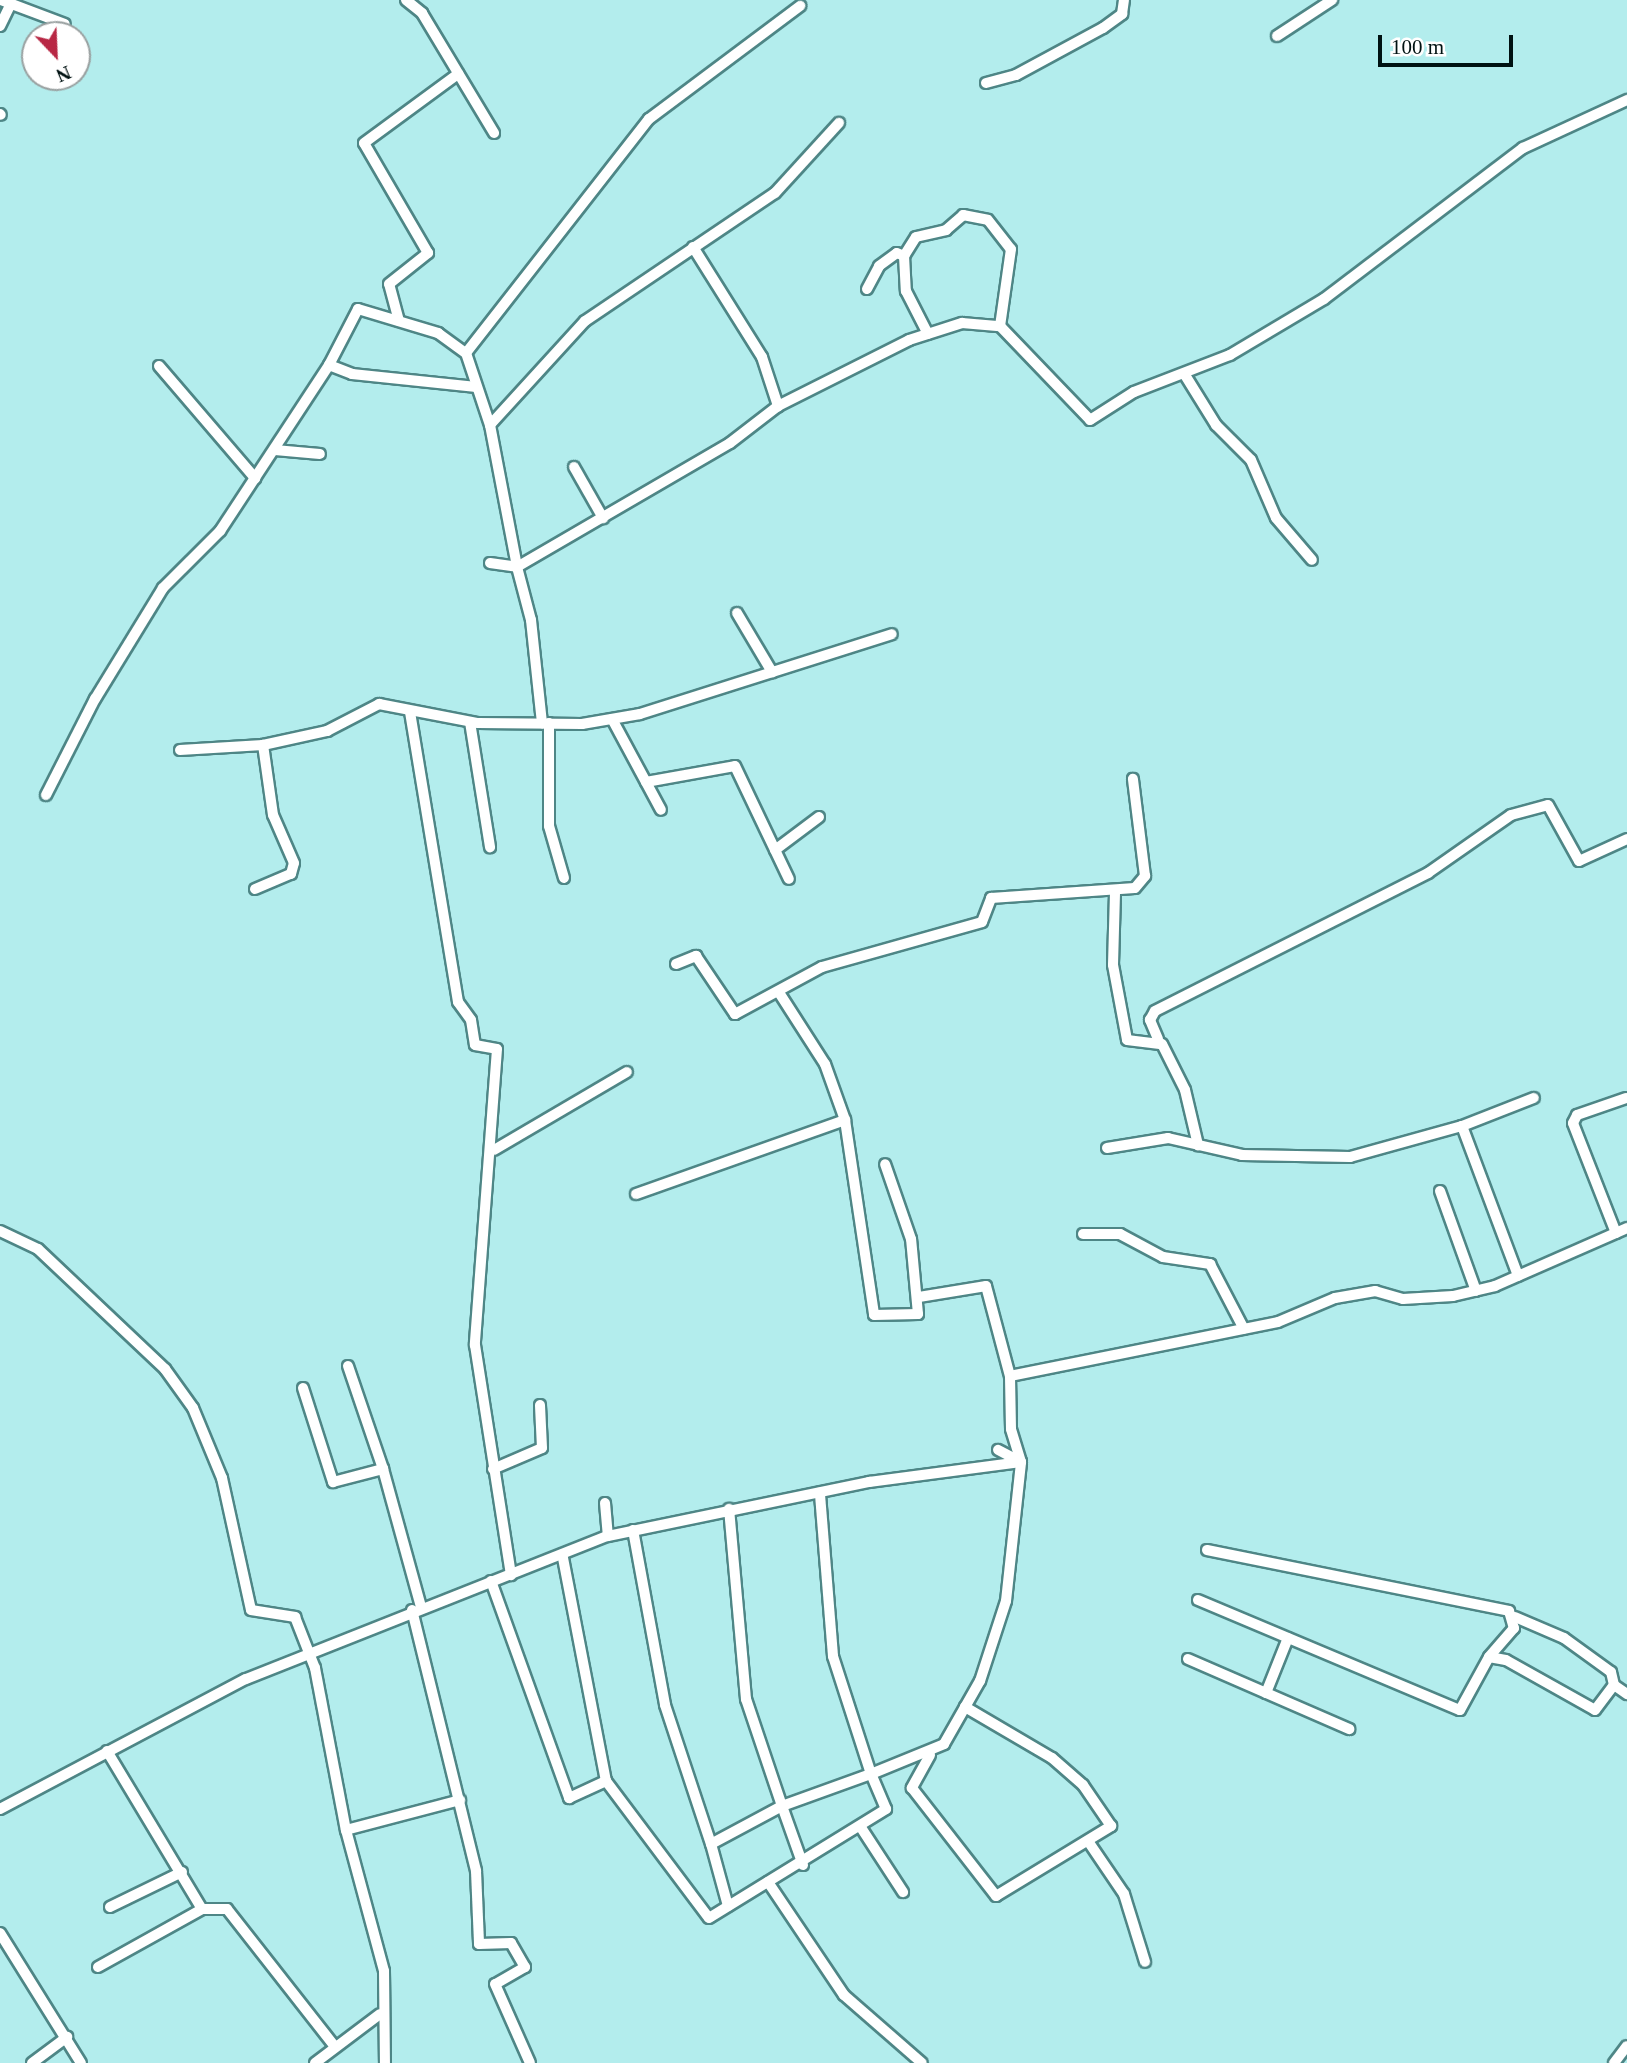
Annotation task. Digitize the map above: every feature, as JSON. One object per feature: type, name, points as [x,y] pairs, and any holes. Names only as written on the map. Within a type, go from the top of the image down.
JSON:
[{"type":"street","points":[[406,0],[422,13],[494,133]]},
{"type":"street","points":[[986,83],[1016,75],[1103,28],[1122,14],[1124,0]]},
{"type":"street","points":[[1277,36],[1332,0]]},
{"type":"street","points":[[0,26],[6,2],[57,21]]},
{"type":"street","points":[[466,353],[649,119],[800,6]]},
{"type":"street","points":[[399,321],[389,284],[428,253],[364,143],[458,74]]},
{"type":"street","points":[[490,563],[517,567],[730,443],[778,406],[928,334],[962,323],[1000,326],[1090,420],[1134,392],[1185,375],[1360,278],[1523,148],[1627,100]]},
{"type":"street","points":[[490,425],[585,321],[775,192],[839,122]]},
{"type":"street","points":[[928,334],[906,291],[905,256],[916,237],[946,230],[963,215],[988,220],[1011,249],[1000,326]]},
{"type":"street","points":[[694,247],[762,357],[778,406]]},
{"type":"street","points":[[867,289],[879,266],[897,253],[905,256]]},
{"type":"street","points":[[46,795],[95,699],[163,588],[220,531],[329,365],[358,309],[438,333],[466,353],[490,425],[517,567],[531,620],[545,723],[549,826],[564,878]]},
{"type":"street","points":[[329,365],[352,374],[476,387]]},
{"type":"street","points":[[159,366],[255,478]]},
{"type":"street","points":[[1185,375],[1216,425],[1251,460],[1276,518],[1312,560]]},
{"type":"street","points":[[275,450],[320,454]]},
{"type":"street","points":[[575,467],[603,518]]},
{"type":"street","points":[[737,612],[772,671]]},
{"type":"street","points":[[180,750],[262,745],[327,731],[379,704],[470,722],[545,723],[612,719],[892,634]]},
{"type":"street","points":[[410,712],[458,1002],[471,1020],[475,1045],[497,1049],[494,1150],[475,1345],[511,1575]]},
{"type":"street","points":[[612,719],[661,810]]},
{"type":"street","points":[[470,722],[490,847]]},
{"type":"street","points":[[255,889],[291,874],[294,863],[273,815],[262,745]]},
{"type":"street","points":[[646,782],[735,765],[789,879]]},
{"type":"street","points":[[676,964],[696,956],[735,1014],[780,994],[822,967],[982,922],[991,898],[1115,893],[1145,882],[1133,779]]},
{"type":"street","points":[[1198,1145],[1185,1090],[1150,1020],[1155,1011],[1428,873],[1511,815],[1548,805],[1579,861],[1627,839]]},
{"type":"street","points":[[775,850],[819,817]]},
{"type":"street","points":[[1115,893],[1113,965],[1126,1035],[1130,1044],[1158,1039]]},
{"type":"street","points":[[780,994],[825,1064],[845,1120],[874,1315],[918,1314],[919,1297],[911,1239],[885,1164]]},
{"type":"street","points":[[494,1150],[627,1072]]},
{"type":"street","points":[[1107,1148],[1168,1138],[1284,1160],[1350,1157],[1462,1126],[1534,1098]]},
{"type":"street","points":[[1616,1233],[1573,1123],[1577,1115],[1626,1098]]},
{"type":"street","points":[[636,1194],[845,1120]]},
{"type":"street","points":[[1462,1126],[1518,1276]]},
{"type":"street","points":[[1440,1191],[1476,1291]]},
{"type":"street","points":[[1010,1376],[1244,1329],[1375,1291],[1403,1299],[1476,1291],[1518,1276],[1627,1228]]},
{"type":"street","points":[[0,1231],[38,1249],[165,1368],[193,1408],[222,1478],[251,1610],[295,1618],[311,1655],[346,1830],[384,1971],[380,2014],[385,2063]]},
{"type":"street","points":[[1083,1234],[1120,1234],[1163,1257],[1210,1264],[1244,1329]]},
{"type":"street","points":[[919,1297],[986,1286],[1010,1376],[1011,1429],[1021,1462],[1006,1601],[965,1707],[930,1755],[912,1788],[996,1896],[1090,1844],[1111,1826],[1083,1785],[1020,1733],[965,1707]]},
{"type":"street","points":[[348,1366],[383,1469],[460,1800],[476,1871],[479,1944],[511,1943],[525,1967],[495,1984],[530,2063]]},
{"type":"street","points":[[303,1388],[332,1482],[383,1469]]},
{"type":"street","points":[[493,1469],[542,1448],[540,1405]]},
{"type":"street","points":[[998,1450],[1021,1462]]},
{"type":"street","points":[[0,1809],[246,1679],[311,1655],[416,1608],[563,1558],[608,1536],[729,1509],[1021,1462]]},
{"type":"street","points":[[563,1558],[606,1781],[709,1918],[768,1882],[803,1865],[886,1808],[871,1774],[832,1656],[820,1493]]},
{"type":"street","points":[[605,1503],[608,1536]]},
{"type":"street","points":[[729,1509],[746,1699],[803,1865]]},
{"type":"street","points":[[634,1530],[665,1705],[711,1844],[728,1906]]},
{"type":"street","points":[[1208,1550],[1509,1611],[1515,1617],[1564,1638],[1611,1672],[1614,1685],[1627,1694]]},
{"type":"street","points":[[491,1581],[569,1798],[606,1781]]},
{"type":"street","points":[[1198,1600],[1460,1710],[1515,1617]]},
{"type":"street","points":[[1266,1693],[1288,1638]]},
{"type":"street","points":[[1489,1657],[1506,1660],[1595,1710],[1614,1685]]},
{"type":"street","points":[[1188,1659],[1349,1729]]},
{"type":"street","points":[[107,1751],[202,1909]]},
{"type":"street","points":[[711,1844],[782,1806],[930,1755]]},
{"type":"street","points":[[346,1830],[460,1800]]},
{"type":"street","points":[[860,1826],[903,1892]]},
{"type":"street","points":[[1090,1844],[1124,1894],[1145,1962]]},
{"type":"street","points":[[110,1907],[182,1872]]},
{"type":"street","points":[[768,1882],[844,1995],[922,2063]]},
{"type":"street","points":[[98,1967],[202,1909],[227,1909],[333,2044]]},
{"type":"street","points":[[0,1933],[81,2063]]},
{"type":"street","points":[[315,2063],[333,2044],[380,2014]]},
{"type":"street","points":[[32,2063],[67,2037]]},
{"type":"street","points":[[1614,2063],[1627,2046]]}]
